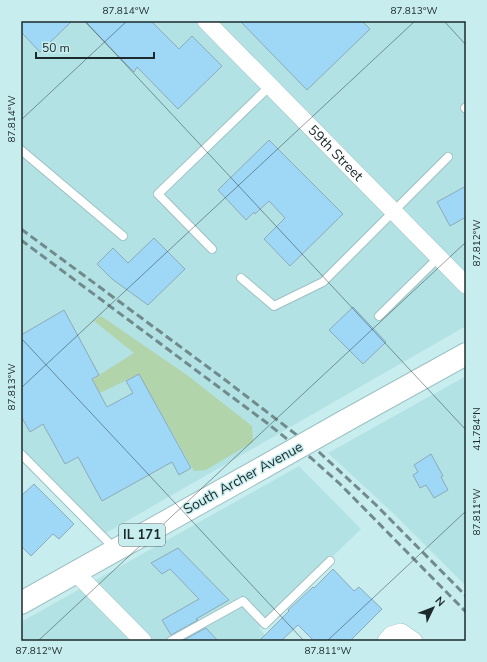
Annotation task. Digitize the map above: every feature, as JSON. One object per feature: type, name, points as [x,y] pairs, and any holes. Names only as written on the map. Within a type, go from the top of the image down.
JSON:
[{"type":"main road","name":"South Archer Avenue","points":[[21,603],[466,354]]},
{"type":"street","name":"59th Street","points":[[206,21],[466,285]]},
{"type":"street","points":[[75,572],[143,641]]},
{"type":"street","points":[[386,641],[391,635],[401,632],[413,640]]},
{"type":"lane","points":[[212,250],[158,194],[270,86]]},
{"type":"lane","points":[[21,150],[123,236]]},
{"type":"lane","points":[[241,278],[274,306],[323,282],[448,157]]},
{"type":"lane","points":[[379,316],[439,257]]},
{"type":"lane","points":[[21,454],[24,463],[116,549]]},
{"type":"lane","points":[[171,641],[243,601],[265,624],[330,561]]},
{"type":"shaded area","points":[[21,21],[466,21],[466,326],[106,533],[30,456],[21,461]]},
{"type":"shaded area","points":[[466,376],[466,586],[394,514],[328,453]]},
{"type":"shaded area","points":[[299,466],[361,529],[259,628],[270,641],[21,641],[21,622]]},
{"type":"green space","points":[[101,316],[187,375],[252,426],[253,442],[206,470],[194,471],[139,374],[100,393],[93,380],[134,353],[94,321]]},
{"type":"building","points":[[21,21],[72,21],[40,52],[21,32]]},
{"type":"building","points":[[84,21],[151,21],[179,49],[192,36],[222,66],[178,109],[137,67],[134,72]]},
{"type":"building","points":[[240,21],[362,21],[370,29],[307,90]]},
{"type":"building","points":[[269,140],[343,214],[290,266],[264,239],[285,218],[269,201],[246,220],[218,190]]},
{"type":"building","points":[[466,186],[466,217],[450,226],[437,202]]},
{"type":"building","points":[[154,238],[185,269],[148,305],[112,279],[97,264],[113,248],[128,263]]},
{"type":"building","points":[[353,307],[386,342],[363,364],[329,330]]},
{"type":"building","points":[[64,310],[99,375],[92,379],[107,407],[133,393],[126,381],[139,374],[191,468],[179,475],[172,462],[102,501],[78,457],[65,464],[43,424],[30,432],[21,416],[21,335]]},
{"type":"building","points":[[431,454],[443,476],[441,477],[448,490],[434,498],[426,485],[420,488],[413,475],[418,472],[414,465]]},
{"type":"building","points":[[34,484],[74,524],[59,539],[53,534],[31,556],[21,546],[21,496]]},
{"type":"building","points":[[178,548],[229,600],[171,635],[162,620],[199,599],[170,569],[162,574],[151,563]]},
{"type":"building","points":[[333,569],[354,591],[359,587],[382,609],[350,641],[314,641],[298,625],[281,641],[259,641],[289,611],[288,610],[313,587],[314,588]]},
{"type":"building","points":[[206,628],[218,641],[182,641]]},
{"type":"railway","points":[[21,229],[220,376],[319,452],[375,504],[466,596]]},
{"type":"railway","points":[[21,240],[267,423],[311,458],[340,484],[466,612]]}]
